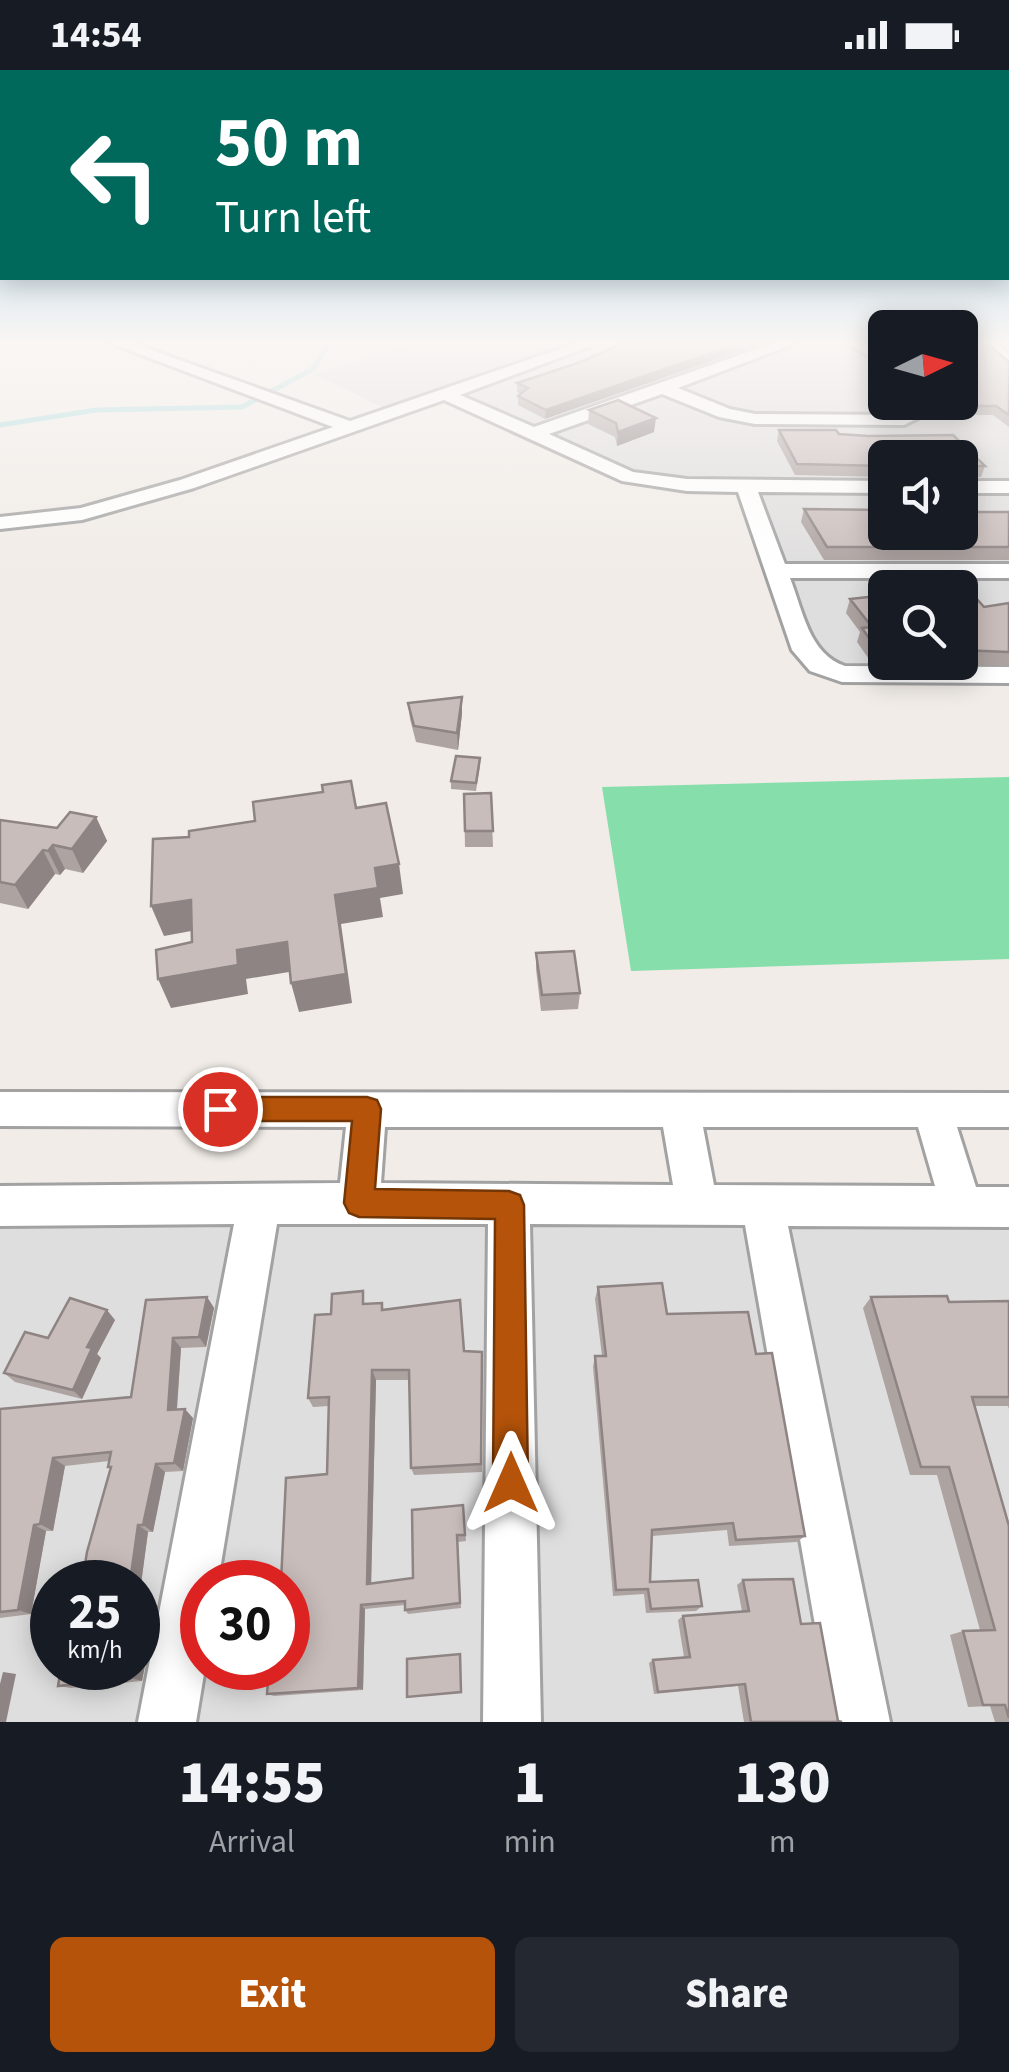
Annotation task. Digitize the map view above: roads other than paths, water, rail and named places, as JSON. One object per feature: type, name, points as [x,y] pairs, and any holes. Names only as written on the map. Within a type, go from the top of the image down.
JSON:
[{"type":"street","points":[[331,420],[347,426]]},
{"type":"street","points":[[0,524],[82,514],[186,484],[364,420]]},
{"type":"street","points":[[502,420],[628,477],[687,485],[868,487]]},
{"type":"street","points":[[533,434],[572,420]]},
{"type":"street","points":[[746,486],[805,650],[819,666],[830,672],[1009,675]]},
{"type":"street","points":[[978,487],[1009,487]]},
{"type":"street","points":[[777,571],[1009,571]]},
{"type":"street","points":[[0,1109],[1009,1110]]},
{"type":"street","points":[[359,1203],[367,1109]]},
{"type":"street","points":[[680,1109],[697,1206]]},
{"type":"street","points":[[932,1109],[962,1205]]},
{"type":"street","points":[[167,1722],[259,1203]]},
{"type":"street","points":[[4,1216],[259,1203],[1009,1208]]},
{"type":"street","points":[[509,1205],[512,1722]]},
{"type":"street","points":[[763,1206],[861,1722]]},
{"type":"waterway","points":[[0,425],[31,420]]}]
